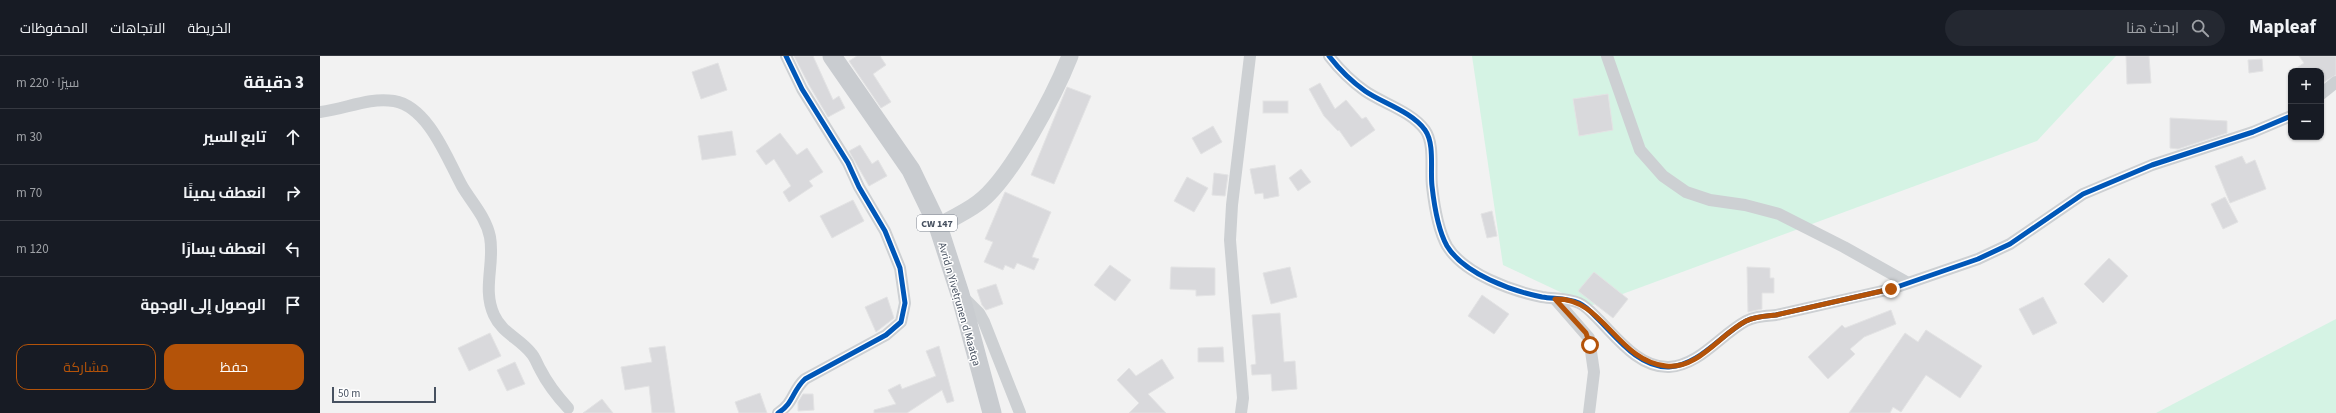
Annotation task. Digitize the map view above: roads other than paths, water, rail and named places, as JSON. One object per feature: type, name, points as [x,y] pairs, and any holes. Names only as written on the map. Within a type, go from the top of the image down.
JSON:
[{"type":"main road","name":"Avrid n Yivetṛunen d Maatqa","points":[[832,56],[911,170],[938,226],[960,294],[992,413]]},
{"type":"main road","points":[[938,226],[979,203],[996,186],[1015,160],[1035,126],[1070,56]]},
{"type":"street","points":[[778,413],[792,402],[799,385],[805,379],[886,335],[901,322],[905,303],[900,268],[885,231],[859,187],[848,163],[802,89],[786,56]]},
{"type":"street","points":[[1241,413],[1243,398],[1230,240],[1232,205],[1250,56]]},
{"type":"street","points":[[1329,56],[1339,69],[1365,92],[1398,108],[1425,130],[1430,148],[1432,186],[1440,228],[1447,246],[1452,253],[1473,270],[1494,282],[1521,293],[1555,299],[1565,299],[1580,304],[1638,357],[1654,364],[1668,367],[1688,364],[1738,326],[1758,316],[1776,315],[1908,283],[1978,259],[2010,244],[2083,194],[2152,165],[2253,132],[2288,117]]},
{"type":"street","points":[[1607,56],[1640,150],[1663,176],[1686,192],[1710,200],[1744,205],[1778,214],[1908,283]]},
{"type":"street","points":[[2324,92],[2336,82]]},
{"type":"street","points":[[320,112],[365,101],[396,101],[407,106],[421,118],[447,153],[463,187],[481,215],[490,236],[489,299],[493,314],[499,325],[509,335],[524,344],[533,354],[554,393],[568,408]]},
{"type":"street","points":[[960,294],[979,313],[984,322],[1020,413]]},
{"type":"street","points":[[1555,299],[1589,338],[1594,372],[1589,413]]}]
